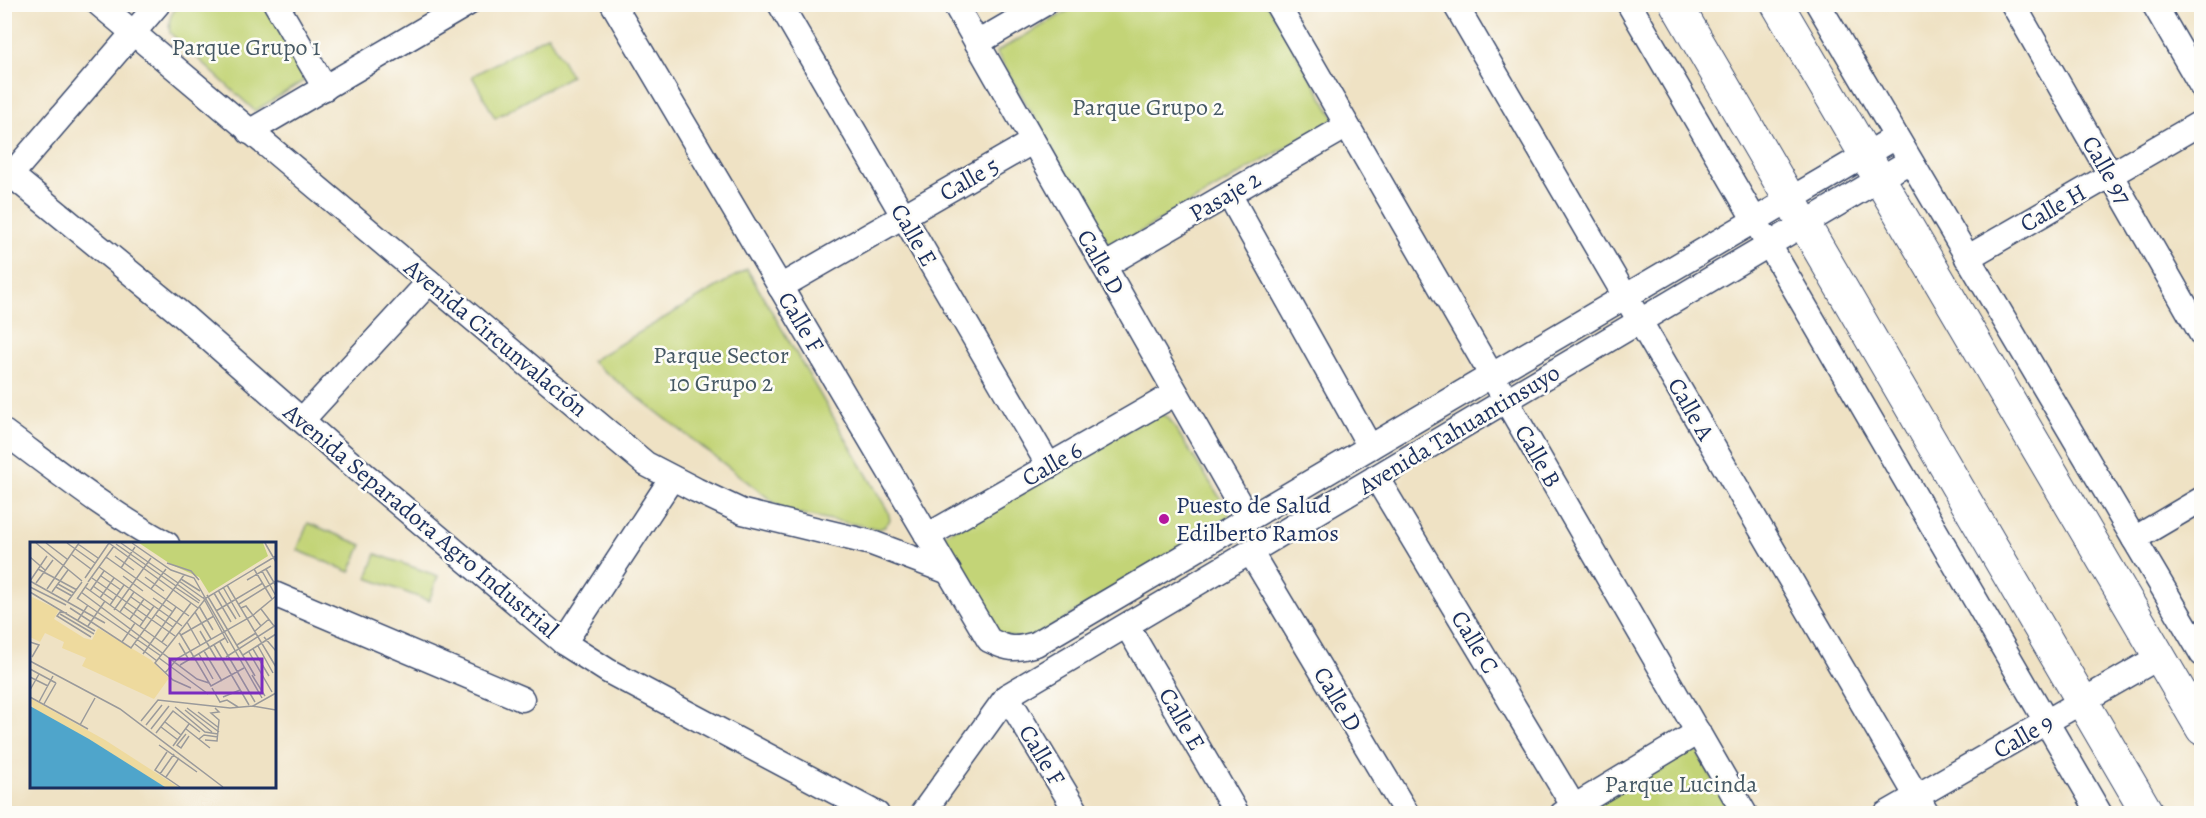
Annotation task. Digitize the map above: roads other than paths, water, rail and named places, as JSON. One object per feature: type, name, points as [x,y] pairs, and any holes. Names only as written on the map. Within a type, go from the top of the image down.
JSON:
[{"type":"main road","points":[[1676,4],[2148,813]]},
{"type":"main road","points":[[1777,4],[2202,729]]},
{"type":"street","name":"Avenida Circunvalación","points":[[99,4],[646,464],[743,512],[872,543],[949,572]]},
{"type":"street","points":[[7,175],[158,4]]},
{"type":"street","points":[[276,4],[325,88]]},
{"type":"street","name":"Calle F","points":[[613,4],[989,640]]},
{"type":"street","name":"Calle E","points":[[780,4],[1049,466]]},
{"type":"street","name":"Calle D","points":[[955,4],[1248,519]]},
{"type":"street","points":[[977,43],[1044,4]]},
{"type":"street","name":"Calle B","points":[[1277,4],[1744,813]]},
{"type":"street","name":"Calle A","points":[[1455,4],[1922,805]]},
{"type":"street","points":[[1629,4],[2100,813]]},
{"type":"street","points":[[1818,4],[2202,654]]},
{"type":"street","name":"Calle 97","points":[[2013,4],[2202,335]]},
{"type":"street","points":[[2154,4],[2202,87]]},
{"type":"street","points":[[249,132],[457,7]]},
{"type":"street","name":"Calle H","points":[[1967,258],[2202,122]]},
{"type":"street","name":"Pasaje 2","points":[[1104,266],[1347,126]]},
{"type":"street","name":"Avenida Tahuantinsuyo","points":[[1872,167],[1896,137]]},
{"type":"street","name":"Calle 5","points":[[780,287],[1032,142]]},
{"type":"street","name":"Avenida Tahuantinsuyo","points":[[989,640],[1004,648],[1016,650],[1036,644],[1754,220],[1796,211],[1872,167],[1910,161]]},
{"type":"street","name":"Avenida Separadora Agro Industrial","points":[[7,175],[182,315],[564,643],[608,671],[877,813]]},
{"type":"street","points":[[1229,194],[1370,447]]},
{"type":"street","name":"Avenida Tahuantinsuyo","points":[[1006,696],[1251,553],[1768,244],[1796,211]]},
{"type":"street","points":[[302,420],[429,282]]},
{"type":"street","name":"Calle 6","points":[[927,536],[1176,393]]},
{"type":"street","points":[[4,432],[85,492],[148,534],[165,542]]},
{"type":"street","name":"Calle C","points":[[1376,477],[1568,810]]},
{"type":"street","points":[[564,643],[672,478]]},
{"type":"street","points":[[2134,539],[2202,499]]},
{"type":"street","name":"Calle D","points":[[1251,553],[1407,813]]},
{"type":"street","points":[[276,595],[522,699]]},
{"type":"street","name":"Calle E","points":[[1127,626],[1237,813]]},
{"type":"street","name":"Calle 9","points":[[1886,813],[1922,805],[2046,722],[2159,657]]},
{"type":"street","points":[[922,813],[1006,696]]},
{"type":"street","name":"Calle F","points":[[1006,696],[1078,813]]},
{"type":"street","points":[[1568,810],[1698,732]]},
{"type":"place","name":"Puesto de Salud Edilberto Ramos","points":[[1164,519]]},
{"type":"park label","name":"Parque Grupo 1","points":[[246,47]]},
{"type":"park label","name":"Parque Grupo 2","points":[[1148,107]]},
{"type":"park label","name":"Parque Sector 10 Grupo 2","points":[[721,369]]},
{"type":"park label","name":"Parque Lucinda","points":[[1681,784]]}]
